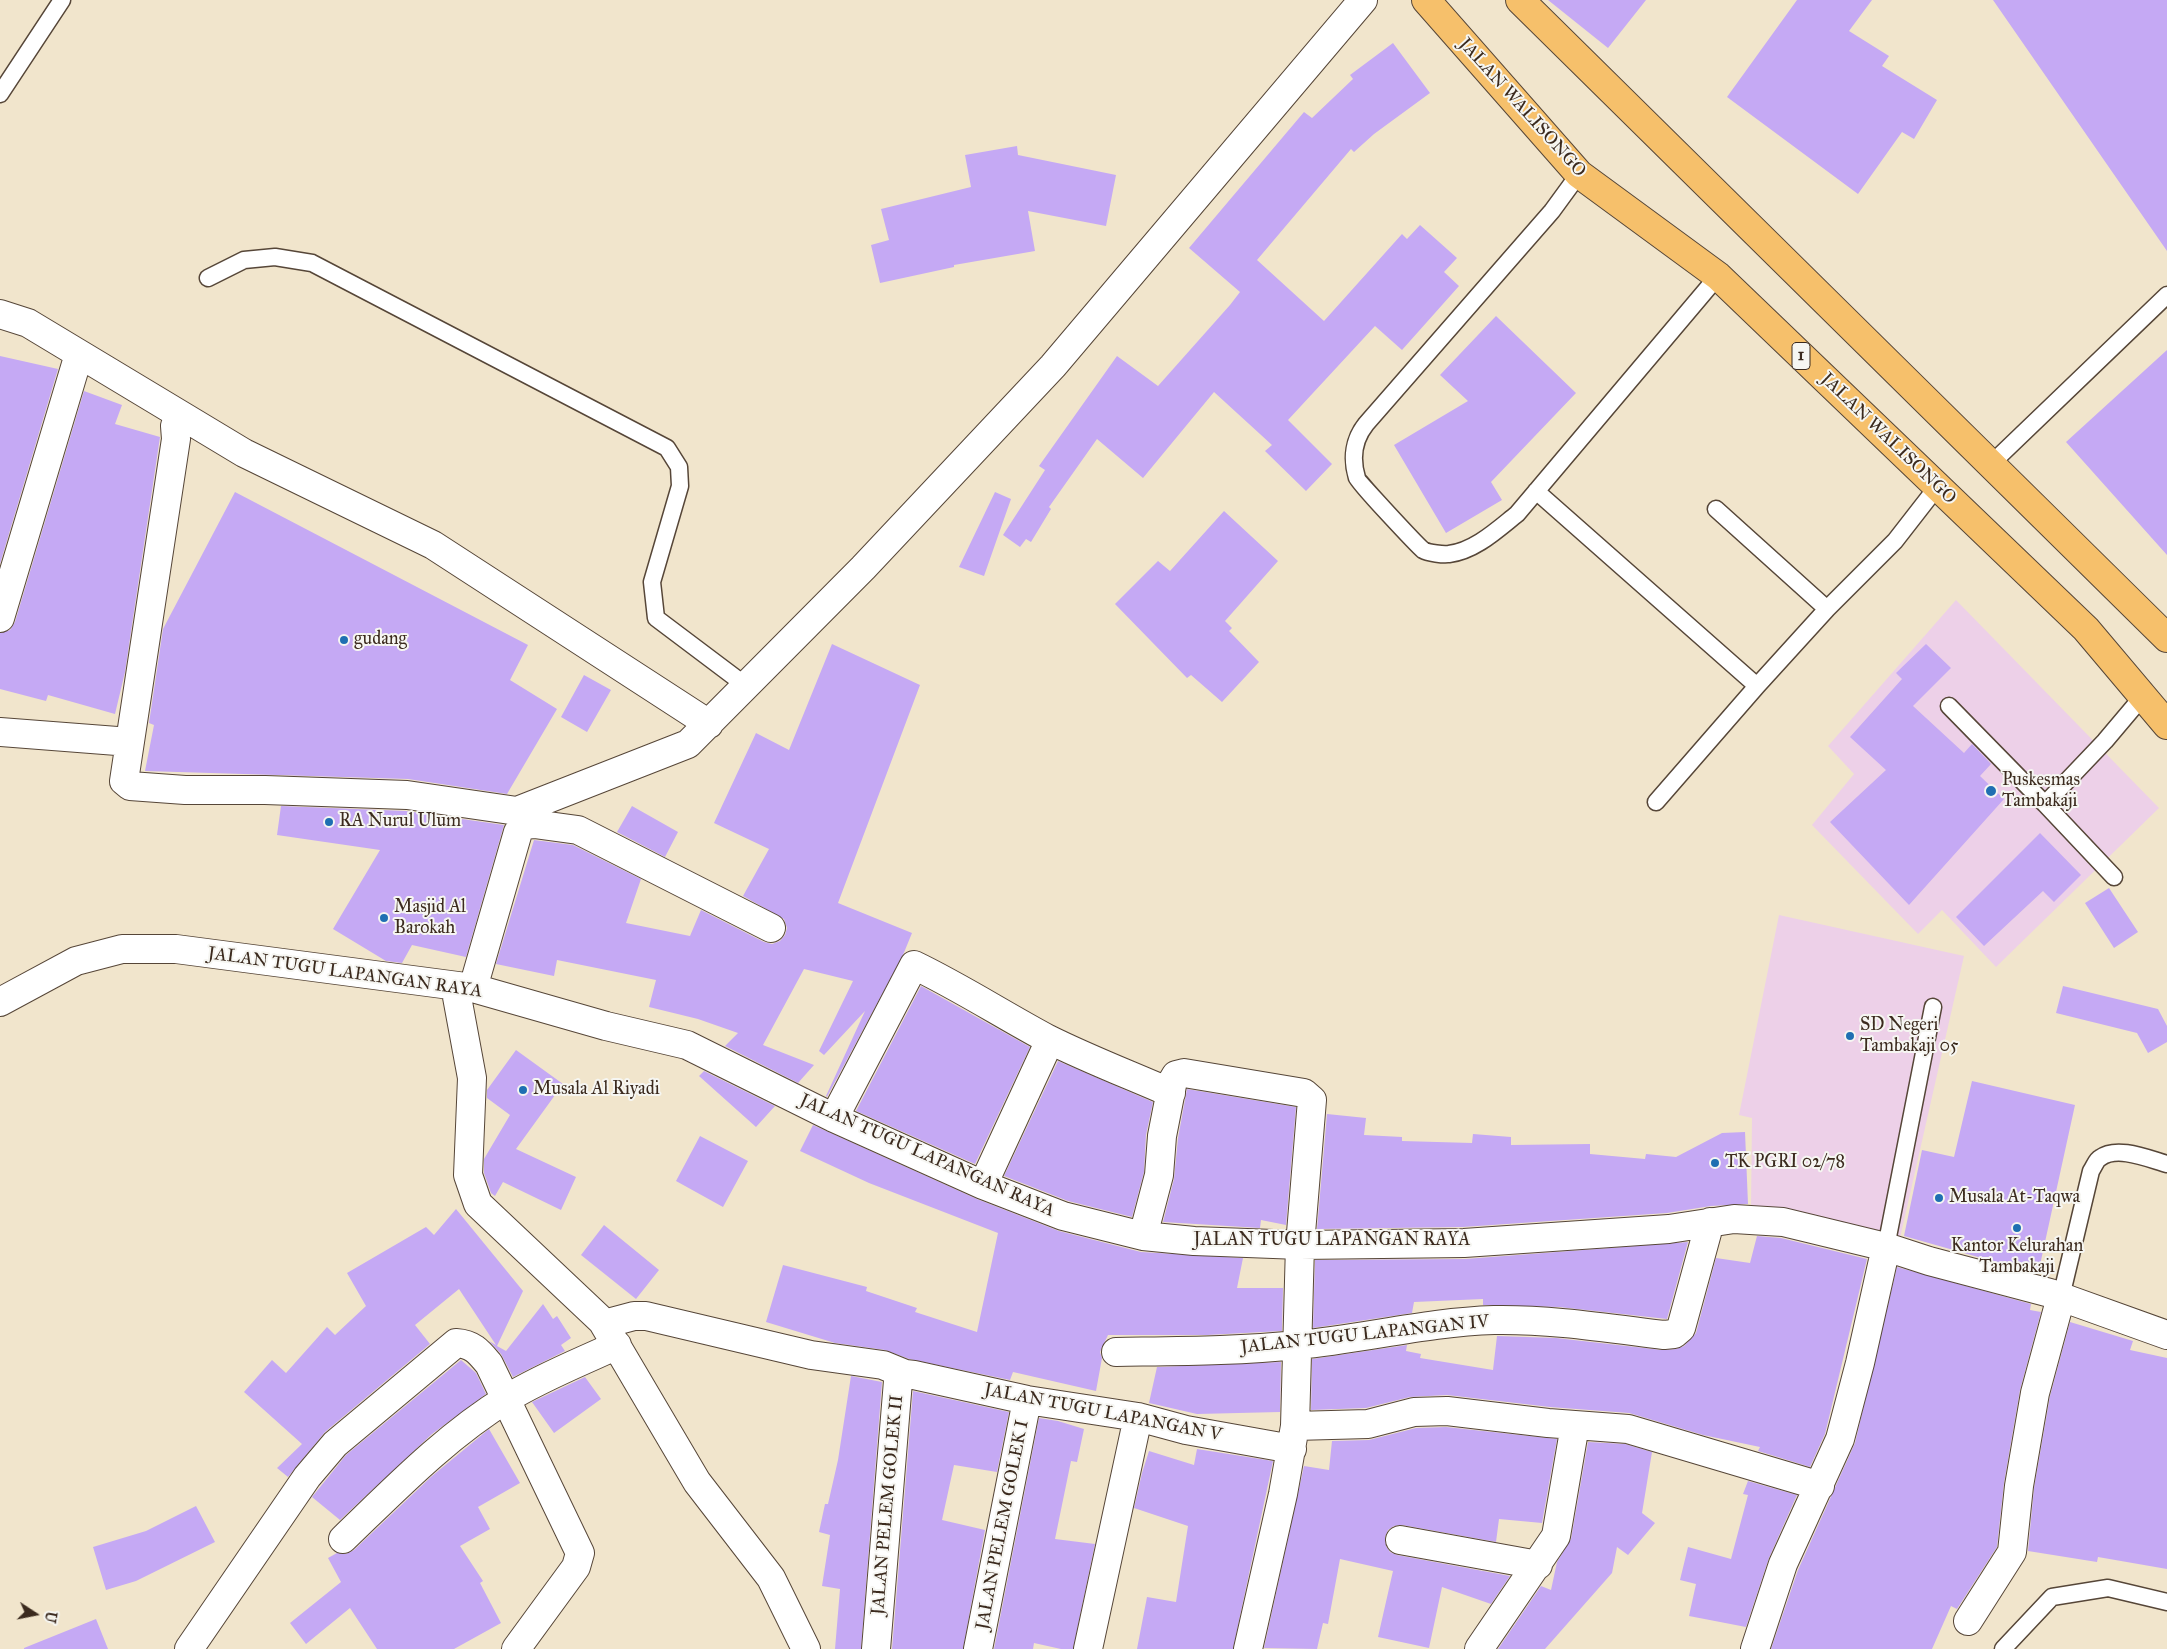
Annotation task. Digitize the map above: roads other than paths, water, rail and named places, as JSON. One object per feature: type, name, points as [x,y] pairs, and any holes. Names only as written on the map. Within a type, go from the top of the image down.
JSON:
[{"type":"highway","name":"JALAN WALISONGO","points":[[1426,0],[1579,174],[1718,276],[2086,629],[2167,724]]},
{"type":"highway","points":[[1520,0],[2167,638]]},
{"type":"street","points":[[178,414],[174,426],[176,439],[124,781],[130,786],[185,790],[265,790],[407,795],[517,811],[688,744],[709,724],[745,685],[863,568],[1053,366],[1363,0]]},
{"type":"street","points":[[0,314],[28,323],[244,454],[434,545],[709,724]]},
{"type":"street","points":[[0,618],[79,354]]},
{"type":"street","points":[[0,732],[130,742]]},
{"type":"street","points":[[771,928],[578,830],[534,824],[524,825],[518,832],[464,987],[472,1078],[467,1154],[468,1175],[478,1204],[583,1301],[611,1335],[697,1482],[771,1578],[806,1649]]},
{"type":"street","name":"JALAN TUGU LAPANGAN RAYA","points":[[0,1002],[76,962],[122,949],[176,949],[464,987],[606,1026],[687,1045],[834,1118],[984,1185],[1063,1216],[1143,1236],[1194,1241],[1300,1245],[1464,1243],[1669,1228],[1734,1219],[1783,1222],[1886,1247],[1929,1261],[2061,1297],[2167,1335]]},
{"type":"street","points":[[834,1118],[914,965],[957,986],[998,1012],[1050,1040],[1171,1094]]},
{"type":"street","points":[[984,1185],[1050,1040]]},
{"type":"street","points":[[1143,1236],[1159,1175],[1162,1136],[1173,1080],[1180,1073],[1304,1092],[1312,1100],[1300,1245],[1299,1345],[1294,1437],[1248,1649]]},
{"type":"street","name":"JALAN TUGU LAPANGAN IV","points":[[1116,1352],[1230,1350],[1299,1345],[1460,1322],[1494,1320],[1542,1321],[1664,1335],[1674,1334],[1681,1328],[1710,1222]]},
{"type":"street","points":[[1755,1649],[1783,1564],[1840,1439],[1860,1364],[1886,1247]]},
{"type":"street","points":[[1968,1621],[2012,1552],[2019,1486],[2035,1392],[2061,1297]]},
{"type":"street","name":"JALAN TUGU LAPANGAN V","points":[[343,1539],[439,1448],[507,1399],[611,1335],[634,1316],[646,1316],[811,1355],[884,1365],[910,1374],[1027,1400],[1138,1417],[1186,1430],[1294,1437],[1368,1424],[1426,1411],[1628,1429],[1820,1486]]},
{"type":"street","points":[[189,1649],[307,1476],[335,1444],[456,1343],[467,1344],[476,1348],[488,1364],[507,1399],[580,1553],[576,1567],[516,1649]]},
{"type":"street","name":"JALAN PELEM GOLEK II","points":[[876,1649],[898,1381],[910,1374]]},
{"type":"street","name":"JALAN PELEM GOLEK I","points":[[978,1649],[1027,1400]]},
{"type":"street","points":[[1088,1649],[1138,1417]]},
{"type":"street","points":[[1479,1649],[1556,1536],[1575,1425]]},
{"type":"street","points":[[1400,1540],[1538,1565]]},
{"type":"lane","points":[[0,94],[62,0]]},
{"type":"lane","points":[[1579,174],[1552,211],[1366,424],[1355,444],[1357,479],[1424,551],[1448,555],[1463,550],[1489,536],[1517,514],[1718,276]]},
{"type":"lane","points":[[208,278],[244,260],[275,258],[312,263],[667,448],[679,467],[680,486],[652,582],[656,618],[745,685]]},
{"type":"lane","points":[[1990,465],[2167,295]]},
{"type":"lane","points":[[1656,802],[1756,686],[1827,609],[1895,541],[1937,487]]},
{"type":"lane","points":[[1536,491],[1756,686]]},
{"type":"lane","points":[[1716,509],[1827,609]]},
{"type":"lane","points":[[2045,804],[2105,741],[2143,696]]},
{"type":"lane","points":[[1949,706],[2114,877]]},
{"type":"lane","points":[[1886,1247],[1933,1007]]},
{"type":"lane","points":[[2061,1297],[2091,1171],[2099,1158],[2110,1153],[2121,1153],[2167,1164]]},
{"type":"lane","points":[[2003,1649],[2052,1597],[2108,1588],[2167,1602]]},
{"type":"place","name":"gudang","points":[[344,640]]},
{"type":"place","name":"Puskesmas Tambakaji","points":[[1991,791]]},
{"type":"place","name":"RA Nurul Ulum","points":[[329,822]]},
{"type":"place","name":"Masjid Al Barokah","points":[[384,918]]},
{"type":"place","name":"SD Negeri Tambakaji 05","points":[[1850,1036]]},
{"type":"place","name":"Musala Al Riyadi","points":[[523,1090]]},
{"type":"place","name":"TK PGRI 02/78","points":[[1715,1163]]},
{"type":"place","name":"Musala At-Taqwa","points":[[1939,1198]]},
{"type":"place","name":"Kantor Kelurahan Tambakaji","points":[[2017,1228]]}]
